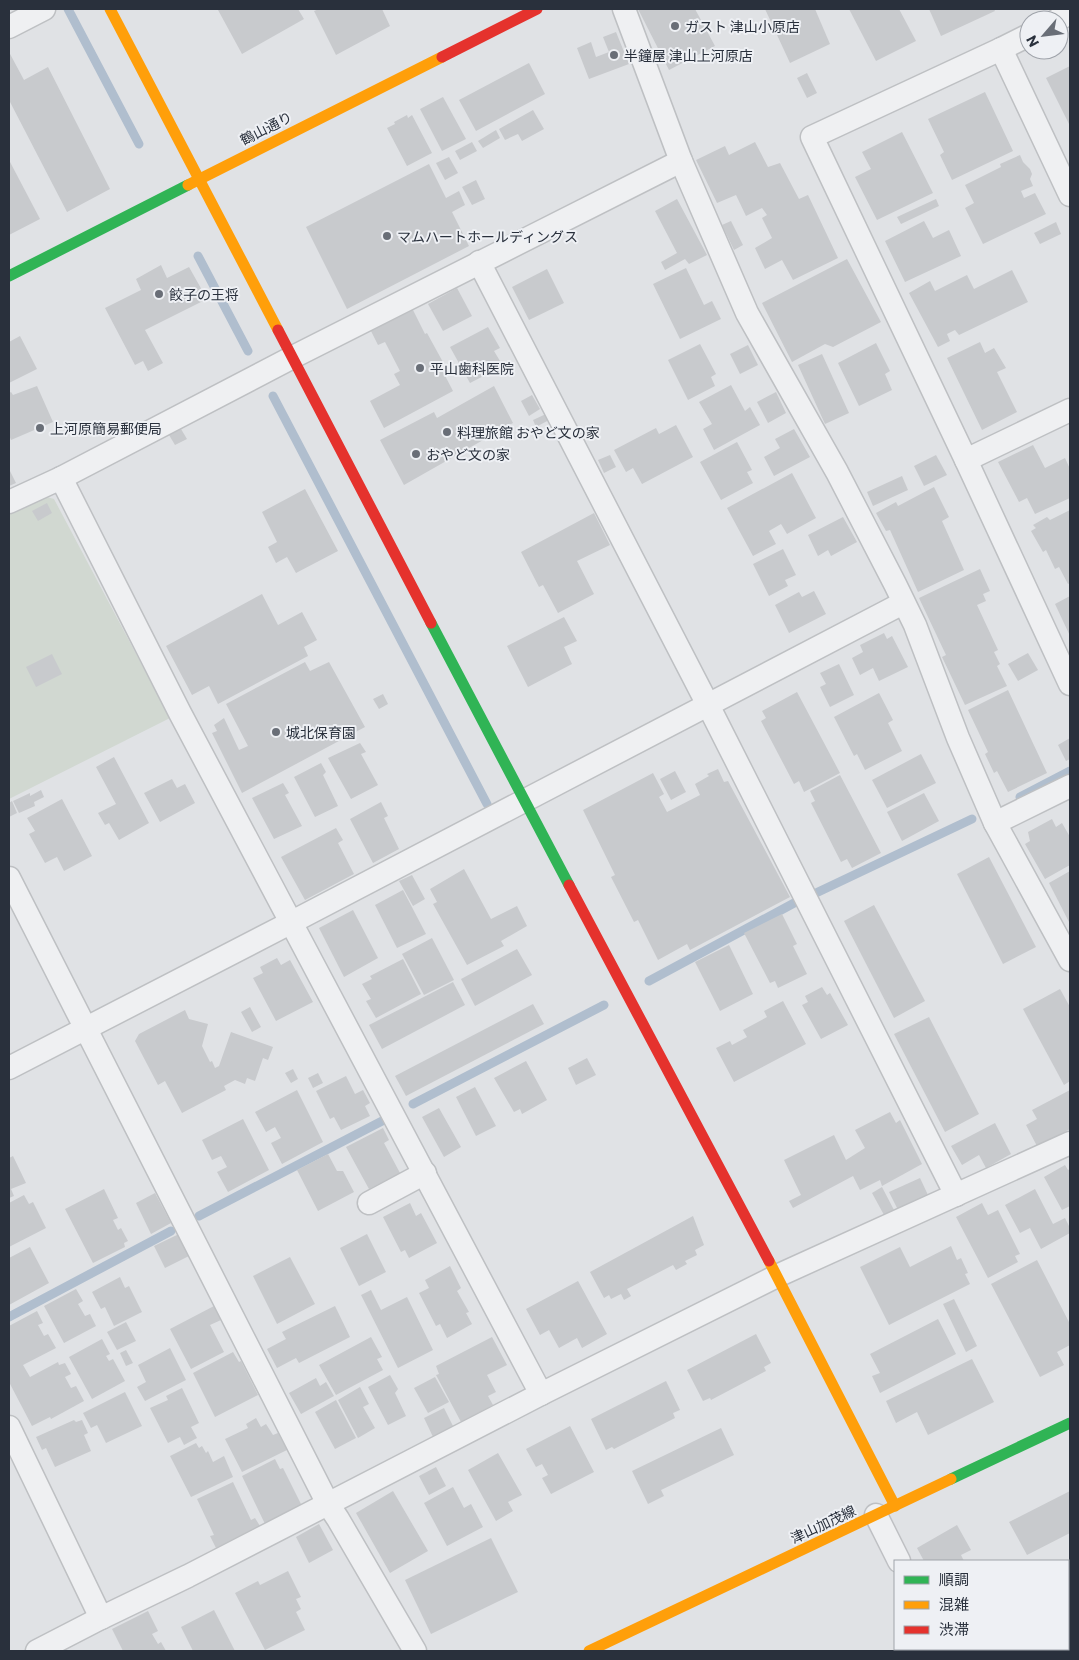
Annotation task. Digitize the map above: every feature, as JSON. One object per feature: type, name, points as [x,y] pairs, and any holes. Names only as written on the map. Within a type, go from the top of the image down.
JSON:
[{"type":"street","points":[[9,27],[44,9]]},
{"type":"street","points":[[110,9],[524,801],[777,1276],[886,1510],[899,1560]]},
{"type":"street","name":"鶴山通り","points":[[9,276],[537,9]]},
{"type":"street","points":[[624,9],[681,161],[747,313],[837,472],[914,625],[958,738],[995,823],[1070,960]]},
{"type":"street","points":[[1019,40],[812,136],[1070,684]]},
{"type":"street","points":[[1002,49],[1070,195]]},
{"type":"street","points":[[9,502],[61,478],[293,356],[681,161]]},
{"type":"street","points":[[479,262],[708,705],[956,1195]]},
{"type":"street","points":[[966,460],[1070,410]]},
{"type":"street","points":[[61,478],[176,705],[542,1394]]},
{"type":"street","points":[[9,1068],[903,603]]},
{"type":"street","points":[[995,823],[1070,786]]},
{"type":"street","points":[[9,878],[328,1504],[414,1651]]},
{"type":"street","points":[[37,1651],[777,1276],[1070,1143]]},
{"type":"street","points":[[369,1203],[425,1173]]},
{"type":"street","name":"津山加茂線","points":[[589,1651],[1070,1423]]},
{"type":"street","points":[[9,1427],[100,1618]]},
{"type":"shaded area","points":[[43,496],[54,499],[170,718],[9,799],[9,513]]},
{"type":"building","points":[[219,9],[298,9],[304,19],[242,54]]},
{"type":"building","points":[[319,9],[382,9],[390,26],[336,55],[314,11]]},
{"type":"building","points":[[638,9],[695,9],[715,46],[669,70]]},
{"type":"building","points":[[765,9],[815,9],[830,44],[790,63]]},
{"type":"building","points":[[849,9],[899,9],[916,41],[876,61]]},
{"type":"building","points":[[929,9],[994,9],[995,11],[941,36]]},
{"type":"building","name":"半鐘屋 津山上河原店","points":[[616,32],[629,64],[589,79],[577,48],[591,42],[596,57],[609,52],[603,37]]},
{"type":"building","points":[[9,52],[24,80],[48,67],[110,189],[67,212],[9,100]]},
{"type":"building","points":[[529,63],[545,94],[476,131],[459,100]]},
{"type":"building","points":[[1070,66],[1070,126],[1046,78]]},
{"type":"building","points":[[807,73],[817,93],[807,98],[797,78]]},
{"type":"building","points":[[985,92],[1013,151],[952,180],[940,155],[944,152],[928,119]]},
{"type":"building","points":[[443,97],[466,139],[442,151],[420,109]]},
{"type":"building","points":[[533,110],[544,129],[522,141],[518,134],[505,140],[499,129]]},
{"type":"building","points":[[407,115],[408,118],[412,115],[432,153],[407,166],[387,128]]},
{"type":"building","points":[[496,130],[500,138],[483,148],[478,141]]},
{"type":"building","points":[[902,132],[933,193],[877,220],[855,177],[871,169],[862,152]]},
{"type":"building","points":[[472,142],[477,151],[460,160],[455,151]]},
{"type":"building","points":[[755,142],[768,167],[780,163],[799,199],[808,195],[838,258],[793,280],[782,260],[765,269],[755,248],[772,238],[762,218],[767,215],[762,208],[746,216],[736,195],[717,203],[696,160],[725,146],[729,155]]},
{"type":"building","points":[[1020,155],[1032,174],[1030,179],[1033,186],[1021,191],[1024,198],[1035,193],[1046,214],[983,244],[965,208],[974,203],[965,185],[1001,167],[1000,164]]},
{"type":"building","points":[[449,157],[458,173],[445,180],[436,163]]},
{"type":"building","points":[[9,160],[40,219],[9,235]]},
{"type":"building","name":"マムハートホールディングス","points":[[429,164],[446,198],[459,191],[465,205],[452,212],[469,246],[347,309],[306,227]]},
{"type":"building","points":[[476,180],[485,199],[472,205],[462,187]]},
{"type":"building","points":[[677,199],[707,255],[689,264],[685,259],[665,270],[661,262],[677,253],[655,211]]},
{"type":"building","points":[[936,199],[939,206],[901,224],[897,217]]},
{"type":"building","points":[[731,221],[743,245],[734,250],[722,225]]},
{"type":"building","points":[[924,221],[933,238],[949,230],[961,256],[905,282],[885,241]]},
{"type":"building","points":[[1056,222],[1061,234],[1040,244],[1034,233]]},
{"type":"building","points":[[847,259],[881,322],[833,347],[825,344],[792,362],[762,303]]},
{"type":"building","points":[[161,265],[167,278],[189,267],[207,299],[145,330],[163,363],[148,371],[143,361],[135,365],[105,308],[141,290],[136,279]]},
{"type":"building","points":[[686,268],[704,305],[712,301],[721,319],[680,339],[653,284]]},
{"type":"building","points":[[547,269],[564,303],[529,320],[512,287]]},
{"type":"building","points":[[1012,270],[1028,302],[959,335],[955,330],[947,334],[950,341],[938,347],[909,293],[930,281],[935,291],[967,275],[974,289]]},
{"type":"building","points":[[457,288],[472,316],[443,331],[428,304]]},
{"type":"building","name":"平山歯科医院","points":[[413,310],[425,334],[427,333],[444,364],[440,366],[453,391],[384,428],[370,401],[400,385],[394,374],[400,371],[385,342],[378,345],[371,331]]},
{"type":"building","points":[[488,327],[500,348],[494,351],[503,366],[470,383],[450,347]]},
{"type":"building","points":[[20,336],[37,369],[9,383],[9,342]]},
{"type":"building","points":[[980,342],[985,353],[994,348],[1006,368],[997,372],[1017,412],[982,430],[947,358]]},
{"type":"building","points":[[876,343],[890,371],[885,374],[892,390],[859,406],[838,363]]},
{"type":"building","points":[[700,344],[716,374],[711,377],[715,386],[688,400],[668,360]]},
{"type":"building","points":[[748,345],[758,365],[740,374],[730,354]]},
{"type":"building","points":[[822,354],[849,413],[825,424],[798,365]]},
{"type":"building","points":[[731,385],[745,411],[750,407],[760,425],[714,450],[703,429],[712,424],[699,402]]},
{"type":"building","points":[[37,386],[53,422],[11,440],[9,435],[9,393],[11,392],[13,395]]},
{"type":"building","name":"料理旅館 おやど文の家","points":[[494,386],[513,423],[404,485],[380,440],[434,412],[437,418]]},
{"type":"building","points":[[776,392],[786,413],[768,423],[757,402]]},
{"type":"building","points":[[532,395],[540,409],[529,416],[521,401]]},
{"type":"building","points":[[546,414],[549,420],[536,427],[533,420]]},
{"type":"building","points":[[676,425],[693,457],[642,484],[633,468],[626,472],[614,450],[656,428],[659,434]]},
{"type":"building","points":[[181,429],[187,439],[175,445],[169,435]]},
{"type":"building","points":[[794,429],[810,457],[774,476],[764,457],[780,448],[775,439]]},
{"type":"building","points":[[737,442],[752,470],[747,472],[753,483],[721,500],[700,462]]},
{"type":"building","points":[[1033,445],[1045,468],[1065,458],[1070,469],[1070,498],[1035,514],[1027,498],[1019,502],[998,462]]},
{"type":"building","points":[[610,455],[616,467],[604,473],[598,460]]},
{"type":"building","points":[[936,455],[947,475],[924,486],[914,466]]},
{"type":"building","points":[[9,469],[16,483],[9,486]]},
{"type":"building","points":[[792,473],[816,518],[787,534],[781,524],[769,531],[776,544],[753,556],[727,508]]},
{"type":"building","points":[[902,476],[908,490],[873,506],[867,492]]},
{"type":"building","points":[[934,487],[949,517],[942,521],[964,570],[918,592],[890,530],[886,531],[876,513],[896,502],[898,506]]},
{"type":"building","points":[[305,489],[338,551],[296,573],[287,557],[276,563],[268,547],[277,542],[262,512]]},
{"type":"building","points":[[47,503],[52,513],[38,521],[32,511]]},
{"type":"building","points":[[1070,510],[1070,583],[1068,584],[1059,567],[1055,569],[1046,550],[1043,552],[1031,531],[1036,528],[1033,525],[1047,517],[1050,520]]},
{"type":"building","points":[[594,513],[610,545],[577,561],[594,594],[558,613],[543,585],[539,587],[521,552]]},
{"type":"building","points":[[843,517],[857,542],[831,556],[828,550],[818,556],[808,535]]},
{"type":"building","points":[[783,549],[796,575],[785,580],[788,586],[769,596],[753,564]]},
{"type":"building","points":[[980,569],[990,591],[983,594],[986,601],[977,605],[998,650],[994,652],[1000,664],[997,666],[1007,686],[965,705],[942,657],[946,655],[919,598]]},
{"type":"building","points":[[814,591],[826,614],[789,633],[775,605],[799,592],[802,597]]},
{"type":"building","points":[[262,594],[278,625],[302,612],[317,640],[304,647],[308,656],[218,704],[209,686],[192,695],[166,646]]},
{"type":"building","points":[[1070,596],[1070,636],[1055,604]]},
{"type":"building","points":[[564,617],[577,641],[564,647],[572,664],[528,687],[507,646]]},
{"type":"building","points":[[884,633],[887,639],[892,636],[908,667],[879,681],[873,668],[860,675],[852,658],[863,652],[860,645]]},
{"type":"building","points":[[1028,653],[1038,670],[1018,681],[1008,664]]},
{"type":"building","points":[[52,654],[62,674],[36,687],[26,667]]},
{"type":"building","points":[[305,662],[310,671],[329,662],[365,727],[242,793],[212,733],[217,731],[214,725],[224,718],[239,750],[248,746],[226,704]]},
{"type":"building","points":[[839,664],[854,695],[830,707],[820,687],[826,684],[820,673]]},
{"type":"building","points":[[1008,690],[1047,773],[1008,792],[997,771],[994,773],[985,754],[988,752],[968,710]]},
{"type":"building","points":[[797,692],[840,773],[804,792],[799,781],[794,784],[761,721],[766,718],[762,711]]},
{"type":"building","points":[[879,693],[893,720],[888,723],[902,751],[865,770],[857,754],[854,756],[834,717]]},
{"type":"building","points":[[383,694],[388,704],[379,709],[373,699]]},
{"type":"building","points":[[1070,738],[1070,759],[1066,761],[1058,745]]},
{"type":"building","points":[[360,743],[366,752],[361,754],[378,785],[351,799],[328,758]]},
{"type":"building","points":[[921,754],[936,783],[887,808],[872,780]]},
{"type":"building","points":[[114,757],[149,823],[119,840],[109,823],[105,825],[98,813],[116,804],[96,767]]},
{"type":"building","points":[[321,763],[326,772],[323,775],[338,806],[315,817],[294,777]]},
{"type":"building","points":[[718,769],[724,782],[728,781],[790,897],[690,950],[687,944],[658,960],[638,920],[634,922],[611,877],[615,875],[583,810],[653,773],[664,794],[659,797],[667,812],[700,795],[695,784],[709,776],[707,774]]},
{"type":"building","points":[[675,771],[686,792],[671,800],[660,779]]},
{"type":"building","points":[[840,775],[881,853],[852,868],[847,859],[841,862],[811,803],[815,801],[810,791]]},
{"type":"building","points":[[172,779],[177,788],[185,784],[195,803],[160,822],[144,793]]},
{"type":"building","points":[[283,783],[289,793],[285,795],[302,826],[274,839],[252,798]]},
{"type":"building","points":[[41,790],[44,797],[34,802],[35,806],[19,813],[13,801],[30,793],[30,796]]},
{"type":"building","points":[[924,793],[939,821],[902,841],[887,812]]},
{"type":"building","points":[[62,799],[92,856],[64,871],[57,857],[45,863],[29,834],[35,831],[27,818]]},
{"type":"building","points":[[12,801],[17,813],[9,817],[9,803]]},
{"type":"building","points":[[381,802],[388,816],[384,818],[399,849],[373,863],[350,819]]},
{"type":"building","points":[[1052,819],[1056,827],[1062,823],[1070,837],[1070,865],[1045,879],[1025,844],[1030,841],[1028,832]]},
{"type":"building","points":[[336,828],[343,840],[338,843],[354,874],[305,900],[281,857]]},
{"type":"building","points":[[989,857],[1036,947],[1003,964],[957,874]]},
{"type":"building","points":[[464,869],[491,919],[517,906],[527,926],[501,941],[504,946],[467,965],[433,904],[437,902],[430,889]]},
{"type":"building","points":[[1070,871],[1070,924],[1049,883]]},
{"type":"building","points":[[412,875],[425,899],[413,906],[399,881]]},
{"type":"building","points":[[403,890],[426,934],[397,948],[375,905]]},
{"type":"building","points":[[874,905],[925,1001],[894,1018],[844,921]]},
{"type":"building","points":[[353,910],[378,958],[344,977],[319,928]]},
{"type":"building","points":[[782,914],[797,944],[793,946],[807,974],[778,988],[775,981],[770,983],[744,933]]},
{"type":"building","points":[[432,938],[454,980],[424,995],[402,954]]},
{"type":"building","points":[[729,945],[753,994],[720,1011],[695,962]]},
{"type":"building","points":[[517,949],[532,975],[475,1006],[461,979]]},
{"type":"building","points":[[277,958],[281,965],[290,960],[313,1002],[276,1021],[253,978],[263,973],[260,967]]},
{"type":"building","points":[[403,959],[421,994],[376,1018],[366,1001],[371,999],[362,984],[372,979],[370,976]]},
{"type":"building","points":[[453,982],[465,1005],[382,1049],[369,1025]]},
{"type":"building","points":[[822,987],[827,995],[830,993],[848,1025],[821,1039],[802,1005],[808,1002],[805,996]]},
{"type":"building","points":[[1060,989],[1070,1007],[1070,1081],[1064,1085],[1023,1009]]},
{"type":"building","points":[[783,1001],[806,1044],[734,1082],[716,1048],[730,1041],[732,1045],[747,1037],[743,1030],[767,1017],[764,1011]]},
{"type":"building","points":[[533,1004],[544,1024],[406,1096],[395,1076]]},
{"type":"building","points":[[250,1007],[261,1027],[252,1032],[241,1012]]},
{"type":"building","points":[[185,1010],[189,1019],[208,1024],[202,1046],[215,1068],[219,1066],[231,1032],[273,1047],[268,1060],[263,1058],[255,1081],[247,1078],[245,1084],[235,1080],[224,1086],[226,1090],[182,1113],[165,1081],[158,1085],[135,1041],[139,1034]]},
{"type":"building","points":[[929,1017],[979,1114],[945,1132],[894,1034]]},
{"type":"building","points":[[587,1058],[596,1075],[576,1085],[568,1068]]},
{"type":"building","points":[[526,1061],[547,1100],[522,1114],[520,1109],[514,1112],[494,1078]]},
{"type":"building","points":[[293,1069],[298,1079],[291,1083],[285,1073]]},
{"type":"building","points":[[318,1073],[323,1083],[313,1088],[308,1078]]},
{"type":"building","points":[[346,1076],[355,1094],[363,1090],[370,1103],[365,1106],[370,1116],[341,1130],[334,1117],[330,1119],[316,1091]]},
{"type":"building","points":[[475,1087],[496,1126],[476,1136],[456,1097]]},
{"type":"building","points":[[297,1090],[323,1142],[282,1164],[271,1143],[281,1138],[275,1127],[266,1132],[255,1112]]},
{"type":"building","points":[[1070,1090],[1070,1129],[1038,1148],[1026,1125],[1037,1119],[1032,1110]]},
{"type":"building","points":[[439,1108],[461,1147],[444,1157],[422,1117]]},
{"type":"building","points":[[890,1112],[896,1123],[900,1120],[922,1164],[882,1186],[880,1180],[860,1190],[853,1176],[793,1208],[789,1201],[801,1195],[784,1160],[834,1135],[846,1160],[865,1148],[855,1130]]},
{"type":"building","points":[[243,1119],[269,1170],[228,1192],[217,1172],[227,1167],[221,1156],[212,1160],[202,1140]]},
{"type":"building","points":[[995,1123],[1011,1154],[986,1168],[979,1155],[962,1165],[951,1146]]},
{"type":"building","points":[[383,1128],[389,1140],[384,1143],[400,1173],[369,1189],[346,1147]]},
{"type":"building","points":[[328,1154],[337,1171],[343,1171],[354,1192],[318,1211],[297,1170]]},
{"type":"building","points":[[13,1156],[26,1183],[11,1189],[14,1196],[9,1198],[9,1158]]},
{"type":"building","points":[[1065,1165],[1068,1170],[1070,1169],[1070,1206],[1062,1210],[1044,1177]]},
{"type":"building","points":[[920,1178],[928,1195],[898,1210],[889,1192]]},
{"type":"building","points":[[882,1187],[894,1210],[884,1215],[872,1193]]},
{"type":"building","points":[[104,1189],[118,1218],[113,1220],[118,1230],[121,1228],[128,1241],[124,1243],[125,1247],[93,1263],[65,1209]]},
{"type":"building","points":[[1035,1189],[1053,1224],[1065,1218],[1070,1228],[1070,1233],[1041,1249],[1030,1228],[1020,1233],[1005,1205]]},
{"type":"building","points":[[155,1193],[171,1223],[151,1234],[136,1203]]},
{"type":"building","points":[[24,1195],[29,1204],[33,1202],[46,1228],[9,1247],[9,1203]]},
{"type":"building","points":[[410,1203],[416,1216],[421,1213],[437,1243],[409,1258],[405,1250],[401,1252],[383,1217]]},
{"type":"building","points":[[982,1203],[988,1215],[998,1210],[1020,1254],[1015,1256],[1018,1262],[988,1278],[956,1217]]},
{"type":"building","points":[[693,1216],[704,1245],[695,1250],[697,1255],[685,1261],[687,1264],[676,1270],[673,1265],[627,1289],[631,1296],[624,1300],[621,1294],[611,1299],[609,1295],[604,1298],[590,1272]]},
{"type":"building","points":[[179,1234],[189,1256],[165,1268],[154,1246]]},
{"type":"building","points":[[367,1234],[386,1272],[359,1286],[340,1248]]},
{"type":"building","points":[[951,1246],[957,1260],[961,1258],[968,1273],[965,1274],[970,1284],[889,1325],[860,1267],[900,1247],[910,1267]]},
{"type":"building","points":[[30,1247],[49,1283],[9,1305],[9,1258]]},
{"type":"building","points":[[290,1257],[315,1304],[277,1324],[253,1276]]},
{"type":"building","points":[[1037,1260],[1070,1324],[1070,1345],[1057,1352],[1064,1365],[1040,1377],[991,1284]]},
{"type":"building","points":[[450,1266],[461,1288],[457,1291],[469,1312],[466,1313],[472,1324],[447,1338],[440,1324],[436,1326],[419,1293],[429,1288],[425,1280]]},
{"type":"building","points":[[120,1277],[125,1288],[129,1286],[142,1312],[114,1326],[105,1307],[101,1309],[92,1292]]},
{"type":"building","points":[[578,1281],[607,1334],[582,1348],[577,1338],[559,1348],[549,1330],[540,1335],[526,1309]]},
{"type":"building","points":[[76,1289],[83,1301],[78,1304],[85,1316],[90,1314],[96,1326],[64,1343],[44,1306]]},
{"type":"building","points":[[371,1290],[381,1310],[407,1297],[433,1350],[398,1368],[361,1295]]},
{"type":"building","points":[[954,1299],[977,1346],[966,1352],[943,1304]]},
{"type":"building","points":[[214,1306],[221,1320],[210,1325],[224,1352],[191,1369],[170,1329]]},
{"type":"building","points":[[335,1306],[350,1337],[299,1363],[296,1358],[277,1368],[267,1349],[286,1339],[282,1332]]},
{"type":"building","points":[[37,1311],[43,1323],[38,1325],[44,1336],[48,1334],[56,1348],[23,1365],[30,1377],[58,1362],[59,1365],[65,1363],[71,1374],[65,1377],[71,1388],[76,1386],[84,1401],[51,1419],[50,1417],[32,1426],[9,1382],[9,1326]]},
{"type":"building","points":[[938,1319],[956,1354],[880,1393],[872,1376],[880,1373],[870,1354]]},
{"type":"building","points":[[126,1322],[136,1341],[117,1350],[107,1332]]},
{"type":"building","points":[[756,1334],[771,1363],[764,1367],[766,1371],[711,1400],[710,1398],[703,1401],[687,1370]]},
{"type":"building","points":[[371,1337],[382,1357],[377,1359],[383,1370],[336,1395],[319,1365]]},
{"type":"building","points":[[492,1337],[507,1365],[487,1375],[496,1392],[488,1396],[493,1405],[461,1422],[436,1375],[439,1374],[436,1366]]},
{"type":"building","points":[[102,1339],[110,1354],[106,1356],[109,1361],[113,1359],[125,1381],[92,1399],[69,1357]]},
{"type":"building","points":[[170,1348],[186,1380],[145,1401],[137,1387],[146,1382],[138,1365]]},
{"type":"building","points":[[126,1350],[133,1363],[126,1366],[120,1353]]},
{"type":"building","points":[[233,1352],[239,1362],[241,1361],[258,1395],[215,1417],[193,1373]]},
{"type":"building","points":[[972,1359],[994,1402],[928,1435],[917,1412],[896,1423],[886,1401]]},
{"type":"building","points":[[390,1375],[398,1389],[395,1393],[406,1416],[388,1425],[368,1387]]},
{"type":"building","points":[[435,1377],[449,1402],[428,1413],[414,1388]]},
{"type":"building","points":[[316,1378],[320,1386],[326,1382],[334,1396],[301,1414],[289,1393]]},
{"type":"building","points":[[666,1381],[680,1410],[673,1413],[675,1418],[614,1449],[612,1447],[606,1450],[591,1419]]},
{"type":"building","points":[[360,1387],[369,1404],[363,1407],[375,1428],[358,1438],[338,1400]]},
{"type":"building","points":[[182,1388],[199,1423],[191,1427],[197,1438],[184,1445],[180,1437],[168,1443],[150,1408],[168,1400],[166,1396]]},
{"type":"building","points":[[125,1392],[142,1426],[106,1443],[97,1425],[91,1428],[83,1413]]},
{"type":"building","points":[[336,1400],[356,1438],[335,1449],[315,1412]]},
{"type":"building","points":[[444,1408],[454,1428],[434,1439],[424,1418]]},
{"type":"building","points":[[256,1418],[261,1427],[266,1424],[273,1435],[278,1433],[287,1450],[242,1472],[225,1439],[248,1428],[246,1424]]},
{"type":"building","points":[[74,1420],[76,1422],[82,1420],[88,1433],[84,1435],[91,1451],[55,1467],[46,1448],[42,1450],[36,1437]]},
{"type":"building","points":[[570,1426],[594,1472],[551,1494],[542,1478],[548,1475],[542,1464],[536,1467],[526,1449]]},
{"type":"building","points":[[721,1428],[734,1455],[661,1490],[664,1496],[648,1504],[632,1471]]},
{"type":"building","points":[[196,1443],[199,1448],[202,1446],[206,1453],[208,1451],[213,1462],[224,1456],[233,1477],[191,1497],[170,1456]]},
{"type":"building","points":[[498,1453],[522,1495],[508,1502],[513,1511],[496,1521],[468,1470]]},
{"type":"building","points":[[275,1459],[280,1469],[283,1468],[302,1506],[265,1524],[242,1476]]},
{"type":"building","points":[[436,1467],[446,1486],[429,1495],[419,1476]]},
{"type":"building","points":[[233,1482],[251,1520],[255,1518],[260,1526],[216,1548],[210,1536],[214,1535],[197,1499]]},
{"type":"building","points":[[453,1487],[464,1508],[471,1504],[483,1527],[447,1546],[424,1503]]},
{"type":"building","points":[[393,1491],[428,1551],[390,1573],[356,1513]]},
{"type":"building","points":[[1070,1491],[1070,1533],[1027,1555],[1009,1522]]},
{"type":"building","points":[[319,1524],[333,1550],[309,1563],[296,1537]]},
{"type":"building","points":[[957,1525],[971,1550],[961,1555],[964,1560],[923,1560],[917,1548]]},
{"type":"building","points":[[491,1538],[518,1592],[431,1634],[405,1580]]},
{"type":"building","points":[[288,1571],[301,1597],[296,1599],[301,1609],[296,1612],[305,1630],[265,1650],[235,1593],[258,1581],[260,1585]]},
{"type":"building","points":[[214,1610],[235,1651],[193,1651],[181,1627]]},
{"type":"building","points":[[148,1611],[158,1631],[152,1634],[158,1644],[161,1642],[166,1651],[123,1651],[112,1629]]},
{"type":"waterway","points":[[68,9],[139,144]]},
{"type":"waterway","points":[[198,256],[248,351]]},
{"type":"waterway","points":[[273,396],[487,804]]},
{"type":"waterway","points":[[1020,797],[1070,771]]},
{"type":"waterway","points":[[816,893],[972,819]]},
{"type":"waterway","points":[[649,981],[796,902]]},
{"type":"waterway","points":[[413,1104],[604,1005]]},
{"type":"waterway","points":[[199,1216],[384,1120]]},
{"type":"waterway","points":[[9,1317],[171,1231]]},
{"type":"traffic: fast","points":[[9,276],[188,185]]},
{"type":"traffic: fast","points":[[431,623],[569,885]]},
{"type":"traffic: fast","points":[[951,1479],[1070,1423]]},
{"type":"traffic: slow","points":[[110,9],[278,330]]},
{"type":"traffic: slow","points":[[188,185],[442,57]]},
{"type":"traffic: slow","points":[[769,1261],[895,1506]]},
{"type":"traffic: slow","points":[[589,1651],[951,1479]]},
{"type":"traffic: jam","points":[[442,57],[537,9]]},
{"type":"traffic: jam","points":[[278,330],[431,623]]},
{"type":"traffic: jam","points":[[569,885],[769,1261]]},
{"type":"place","name":"ガスト 津山小原店","points":[[675,26]]},
{"type":"place","name":"半鐘屋 津山上河原店","points":[[614,55]]},
{"type":"place","name":"マムハートホールディングス","points":[[387,236]]},
{"type":"place","name":"餃子の王将","points":[[159,294]]},
{"type":"place","name":"平山歯科医院","points":[[420,368]]},
{"type":"place","name":"上河原簡易郵便局","points":[[40,428]]},
{"type":"place","name":"料理旅館 おやど文の家","points":[[447,432]]},
{"type":"place","name":"おやど文の家","points":[[416,454]]},
{"type":"place","name":"城北保育園","points":[[276,732]]}]
